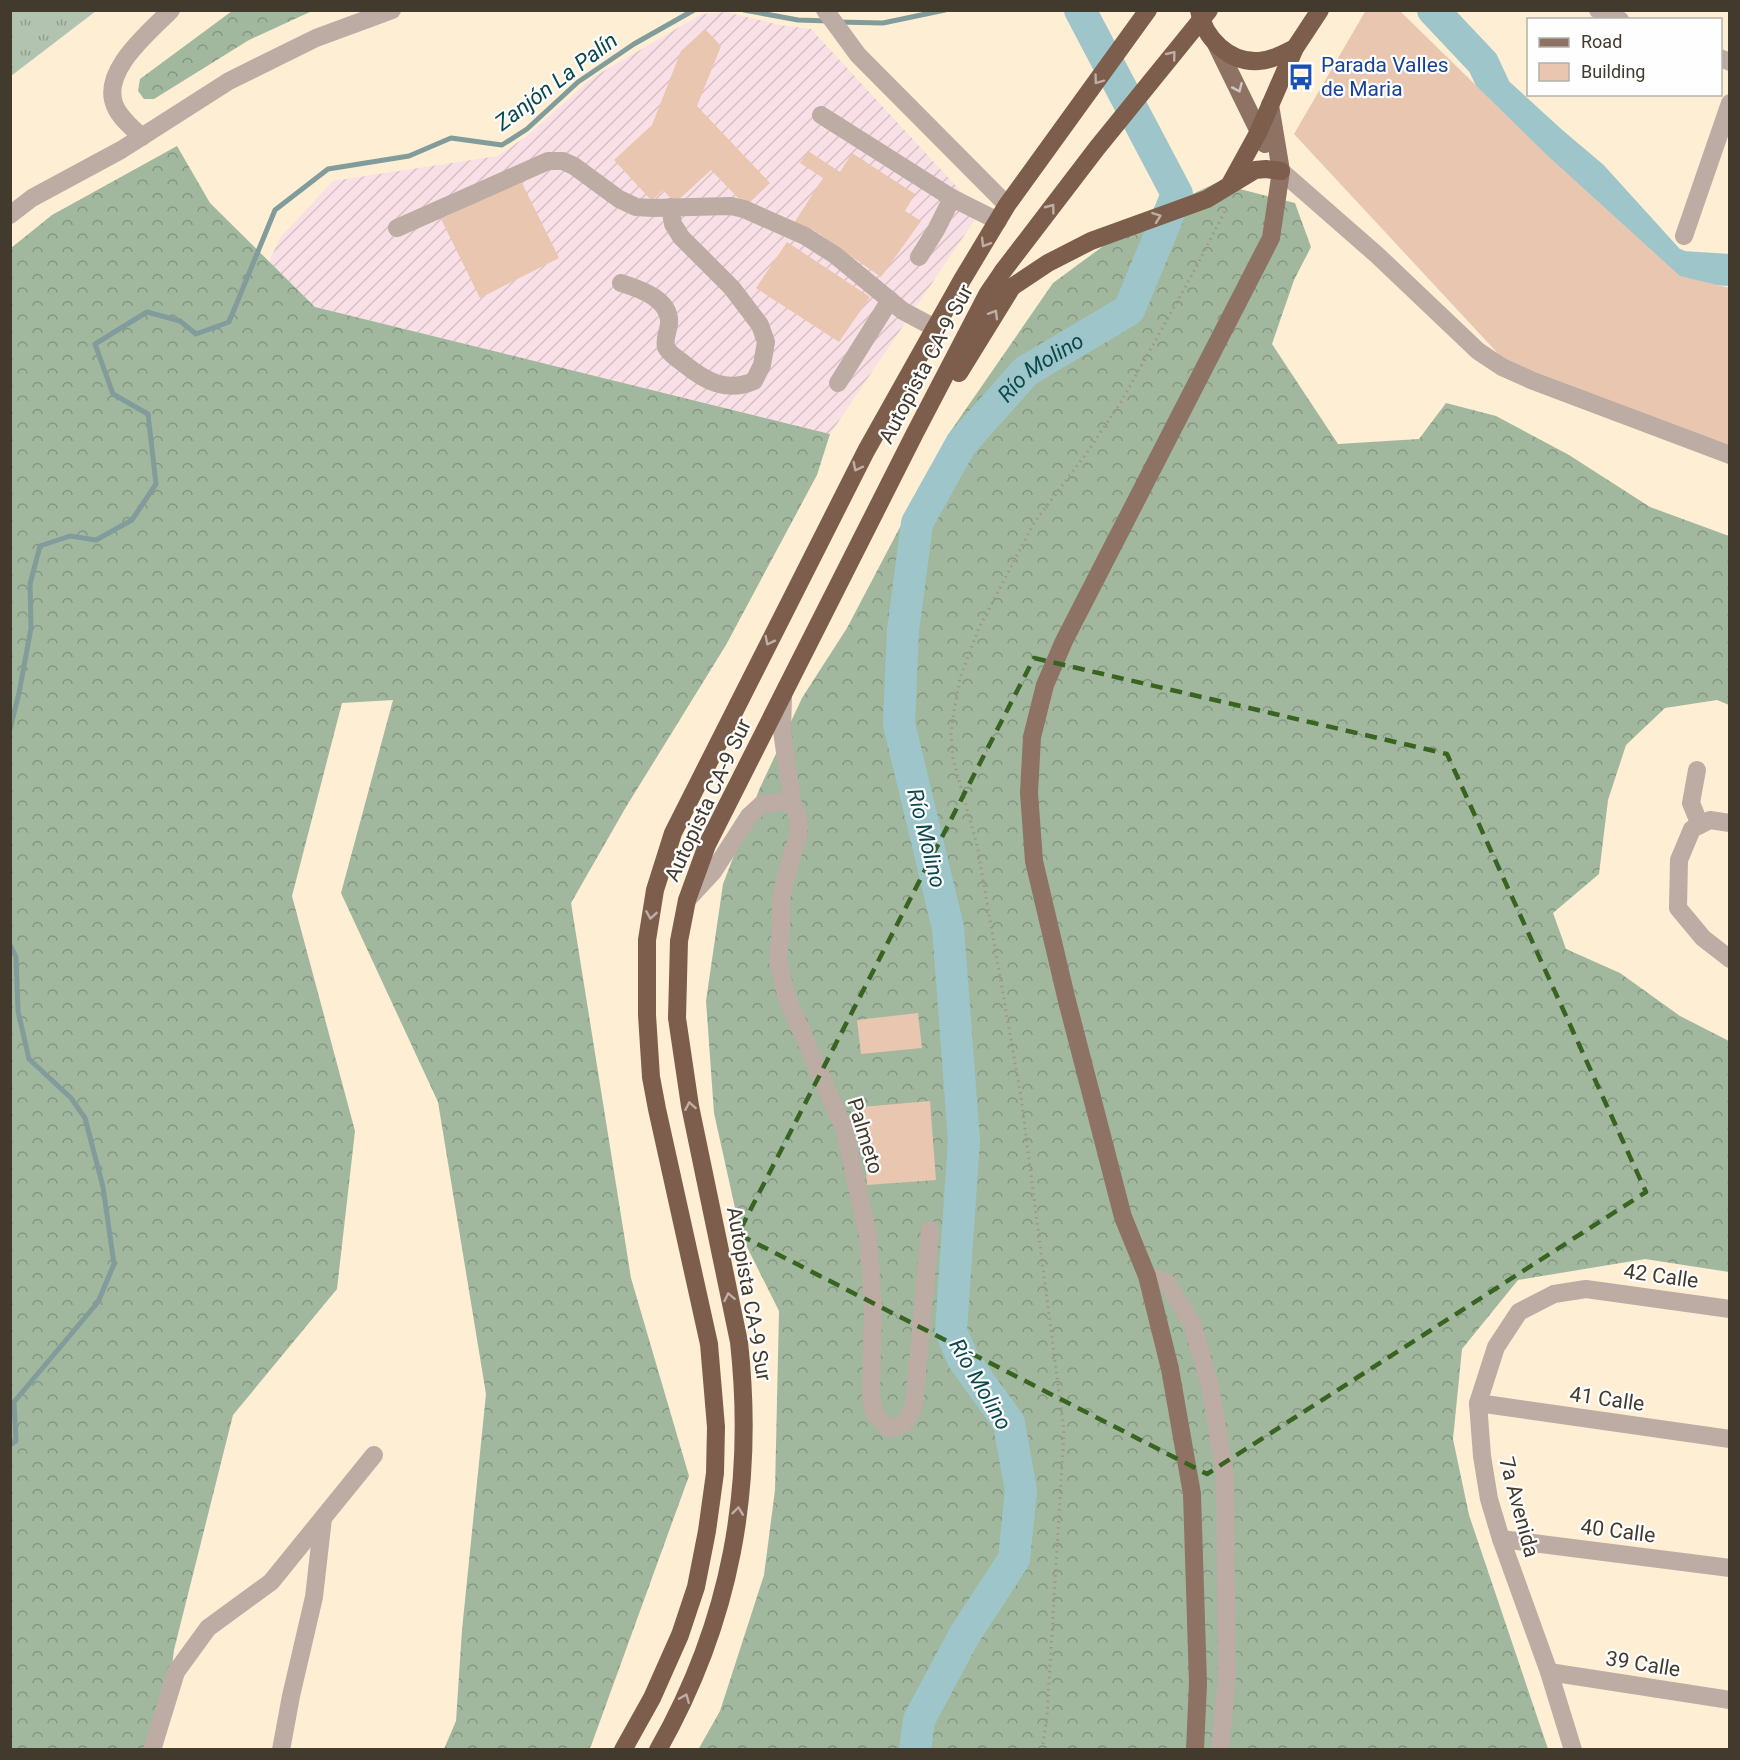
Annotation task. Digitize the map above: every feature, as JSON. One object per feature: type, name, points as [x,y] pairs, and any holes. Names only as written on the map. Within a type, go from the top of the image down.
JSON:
[{"type":"highway","name":"Autopista CA-9 Sur","points":[[623,1749],[652,1698],[680,1635],[696,1587],[715,1473],[716,1426],[709,1344],[651,1077],[647,1015],[647,940],[655,890],[673,833],[866,451],[1007,205],[1148,10]]},
{"type":"highway","points":[[1199,10],[1204,27],[1216,44],[1228,54],[1257,61],[1272,59],[1294,48]]},
{"type":"highway","name":"Autopista CA-9 Sur","points":[[658,1749],[680,1710],[707,1645],[723,1595],[735,1536],[745,1429],[739,1342],[690,1106],[677,1018],[679,942],[687,900],[707,845],[988,293],[1097,148],[1209,10]]},
{"type":"highway","points":[[1230,184],[1258,133],[1294,48],[1320,10]]},
{"type":"highway","points":[[915,433],[938,406],[1012,287],[1048,263],[1106,236],[1207,199],[1255,170],[1281,171]]},
{"type":"main road","points":[[1216,44],[1258,133],[1281,171]]},
{"type":"main road","points":[[1195,1749],[1198,1683],[1192,1494],[1170,1369],[1147,1276],[1122,1217],[1034,861],[1029,793],[1032,737],[1045,686],[1064,641],[1271,238],[1281,171],[1270,105]]},
{"type":"street","points":[[142,137],[116,108],[112,93],[122,60],[171,10]]},
{"type":"street","points":[[10,215],[32,198],[142,137],[230,81],[316,38],[392,10]]},
{"type":"street","points":[[825,10],[858,55],[1007,205]]},
{"type":"street","points":[[1598,10],[1616,18]]},
{"type":"street","points":[[1684,236],[1730,103]]},
{"type":"street","points":[[820,115],[951,198],[998,221]]},
{"type":"street","points":[[398,228],[548,161],[563,161],[574,166],[619,199],[636,207],[731,206],[805,236],[835,255],[903,311],[935,328]]},
{"type":"street","points":[[1281,171],[1377,255],[1478,351],[1502,368],[1730,455]]},
{"type":"street","points":[[919,257],[936,230],[951,198]]},
{"type":"street","points":[[621,283],[644,290],[662,303],[669,316],[666,346],[669,352],[699,376],[720,385],[741,387],[754,381],[762,365],[766,342],[760,325],[732,288],[681,237],[673,224],[670,207]]},
{"type":"street","points":[[838,383],[890,300]]},
{"type":"street","points":[[687,900],[713,872],[749,816],[762,804],[792,801],[782,731],[783,694]]},
{"type":"street","points":[[1696,827],[1690,803],[1697,770]]},
{"type":"street","name":"Palmeto","points":[[792,801],[798,817],[798,836],[781,899],[778,960],[787,998],[845,1131],[868,1236],[873,1306],[871,1396],[874,1412],[887,1428],[898,1428],[906,1423],[914,1405],[930,1230]]},
{"type":"street","points":[[1730,823],[1710,820],[1696,827],[1680,860],[1678,908],[1703,938],[1730,959]]},
{"type":"street","points":[[1147,1276],[1167,1283],[1192,1323],[1210,1386],[1225,1475],[1227,1678],[1220,1749]]},
{"type":"street","name":"42 Calle","points":[[1586,1289],[1730,1309]]},
{"type":"street","name":"7a Avenida","points":[[1573,1749],[1550,1672],[1501,1539],[1489,1499],[1482,1456],[1478,1403],[1496,1347],[1518,1312],[1554,1294],[1586,1289]]},
{"type":"street","name":"41 Calle","points":[[1478,1403],[1730,1439]]},
{"type":"street","points":[[152,1749],[176,1672],[208,1628],[271,1581],[374,1455]]},
{"type":"street","points":[[281,1749],[314,1597],[323,1518]]},
{"type":"street","name":"40 Calle","points":[[1501,1539],[1730,1568]]},
{"type":"street","name":"39 Calle","points":[[1550,1672],[1730,1700]]},
{"type":"highlighted area","points":[[1034,658],[1447,754],[1646,1192],[1207,1474],[738,1234]]},
{"type":"shaded area","points":[[726,12],[779,25],[811,29],[980,212],[830,434],[315,307],[269,262],[280,238],[333,181],[498,156],[527,136],[592,78],[702,14]]},
{"type":"green space","points":[[11,10],[96,10],[96,11],[11,76]]},
{"type":"green space","points":[[232,11],[312,11],[249,40],[154,99],[144,99],[138,91],[140,79]]},
{"type":"green space","points":[[177,146],[210,203],[315,307],[830,434],[817,475],[726,645],[626,807],[571,903],[631,1278],[689,1476],[588,1750],[444,1749],[456,1721],[462,1630],[486,1394],[438,1102],[341,893],[393,700],[342,703],[292,896],[355,1131],[337,1289],[233,1415],[174,1650],[162,1749],[11,1750],[11,248],[52,215]]},
{"type":"green space","points":[[1216,183],[1295,203],[1311,247],[1294,280],[1272,344],[1338,444],[1419,439],[1446,403],[1496,416],[1569,455],[1650,507],[1729,536],[1729,705],[1717,700],[1665,708],[1626,745],[1608,800],[1599,874],[1553,913],[1566,949],[1620,973],[1680,1016],[1729,1041],[1729,1272],[1645,1259],[1518,1280],[1462,1349],[1453,1439],[1469,1515],[1548,1749],[698,1750],[720,1711],[764,1575],[775,1490],[779,1311],[741,1235],[714,1113],[706,1001],[723,884],[759,790],[802,698],[847,628],[950,432],[1053,283],[1140,219]]},
{"type":"building","points":[[1366,10],[1399,10],[1548,156],[1680,276],[1730,288],[1730,446],[1504,360],[1294,134]]},
{"type":"building","points":[[705,29],[721,46],[697,106],[770,183],[746,206],[711,170],[675,203],[663,190],[652,201],[614,160],[652,125],[681,51]]},
{"type":"building","points":[[808,151],[840,172],[852,153],[915,194],[905,211],[921,221],[881,277],[815,231],[794,223],[823,178],[800,163]]},
{"type":"building","points":[[520,179],[559,258],[480,298],[441,219]]},
{"type":"building","points":[[787,242],[870,297],[839,342],[756,288]]},
{"type":"building","points":[[918,1013],[922,1048],[861,1054],[857,1020]]},
{"type":"building","points":[[930,1101],[936,1180],[867,1185],[861,1107]]},
{"type":"waterway","name":"Zanjón La Palín","points":[[10,729],[31,628],[30,584],[40,546],[70,536],[96,540],[132,520],[156,484],[148,414],[113,394],[95,344],[147,312],[180,321],[196,334],[229,322],[275,210],[328,169],[409,156],[451,138],[502,145],[527,129],[578,82],[634,44],[694,10]]},
{"type":"waterway","name":"Zanjón La Palín","points":[[744,10],[798,20],[829,21]]},
{"type":"waterway","name":"Zanjón La Palín","points":[[838,22],[883,23],[945,10]]},
{"type":"waterway","name":"Río Molino","points":[[915,1750],[919,1720],[965,1634],[1014,1559],[1021,1491],[1009,1423],[963,1359],[951,1331],[964,1140],[948,928],[899,724],[903,631],[917,523],[961,444],[1026,371],[1129,310],[1177,194],[1080,10]]},
{"type":"waterway","points":[[1433,10],[1483,63],[1496,91],[1592,176],[1670,262],[1682,267],[1730,270]]},
{"type":"waterway","name":"Zanjón La Palín","points":[[10,945],[16,957],[18,1011],[29,1059],[71,1098],[85,1118],[103,1187],[114,1264],[98,1302],[14,1402],[16,1441],[10,1445]]},
{"type":"place","name":"Parada Valles de Maria","points":[[1301,77]]}]
